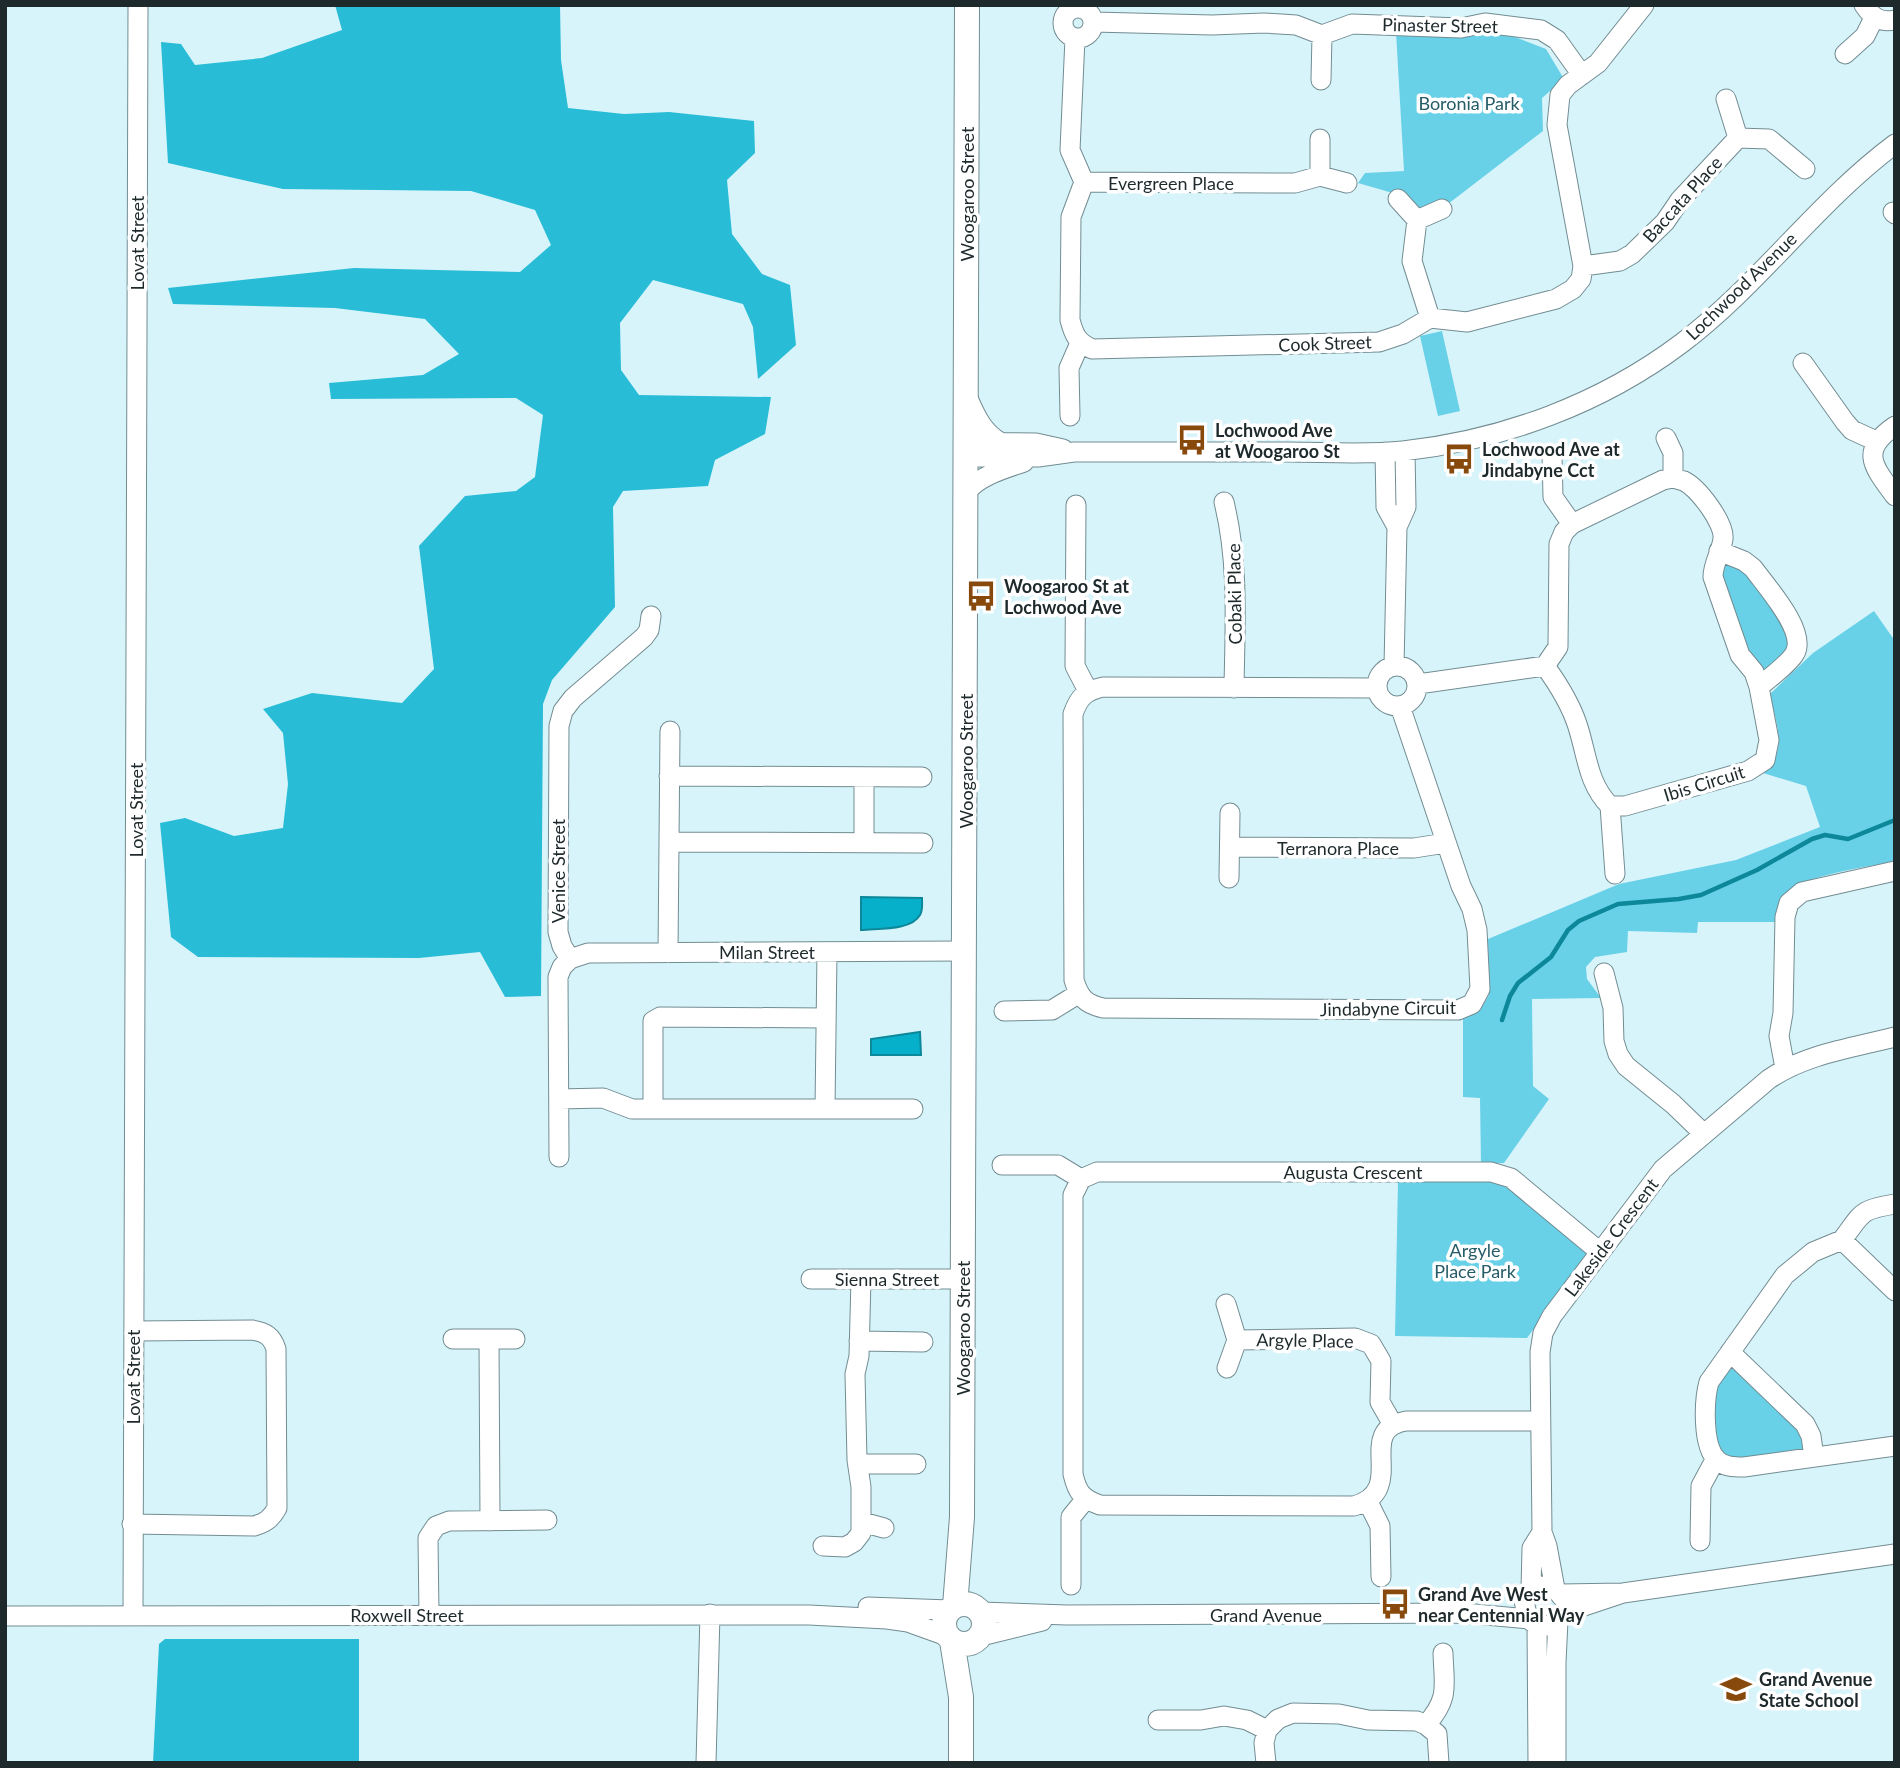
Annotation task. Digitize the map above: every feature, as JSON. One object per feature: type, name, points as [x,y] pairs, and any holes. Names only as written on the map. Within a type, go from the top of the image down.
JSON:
[{"type":"main road","name":"Woogaroo Street","points":[[961,1763],[964,1624],[962,1517],[967,5]]},
{"type":"street","name":"Lovat Street","points":[[133,1615],[138,5]]},
{"type":"street","points":[[1398,199],[1417,220],[1412,261],[1430,318],[1467,322],[1556,299],[1573,289],[1581,279],[1583,266],[1557,125],[1560,95],[1568,85],[1598,63],[1644,5]]},
{"type":"street","points":[[1075,6],[1089,12],[1093,22],[1089,33],[1080,38],[1066,33],[1062,23],[1066,13],[1075,6]]},
{"type":"street","points":[[1845,54],[1865,36],[1866,9],[1887,22],[1895,20]]},
{"type":"street","points":[[1093,22],[1212,25],[1264,23],[1296,26],[1322,35],[1321,79]]},
{"type":"street","name":"Pinaster Street","points":[[1322,35],[1352,24],[1461,28],[1485,23],[1541,30],[1557,40],[1582,75]]},
{"type":"street","name":"Evergreen Place","points":[[1075,38],[1070,150],[1084,182],[1295,183],[1320,176],[1347,183]]},
{"type":"street","points":[[1726,99],[1738,138],[1769,139],[1805,169]]},
{"type":"street","name":"Baccata Place","points":[[1583,266],[1620,261],[1632,254],[1665,222],[1680,200],[1738,138]]},
{"type":"street","points":[[1320,139],[1320,176]]},
{"type":"street","name":"Lochwood Avenue","points":[[967,449],[1038,457],[1074,452],[1395,452],[1459,442],[1522,426],[1578,405],[1638,373],[1716,316],[1822,207],[1895,144]]},
{"type":"street","points":[[1070,416],[1069,368],[1080,343],[1070,320],[1071,217],[1084,182]]},
{"type":"street","points":[[1417,220],[1442,209]]},
{"type":"street","name":"Cook Street","points":[[1080,343],[1092,349],[1379,342],[1403,334],[1430,318]]},
{"type":"street","points":[[1802,363],[1852,430],[1876,441]]},
{"type":"street","points":[[967,396],[976,418],[991,437],[1000,442]]},
{"type":"street","points":[[1895,426],[1876,441],[1873,455],[1875,470],[1895,496]]},
{"type":"street","points":[[1418,684],[1545,666],[1558,647],[1559,544],[1564,532],[1572,524],[1663,480],[1673,478],[1673,453],[1666,438]]},
{"type":"street","name":"Lochwood Avenue","points":[[967,449],[1000,442],[1036,443],[1074,452]]},
{"type":"street","points":[[1394,666],[1397,527],[1406,507],[1395,452]]},
{"type":"street","points":[[1552,454],[1553,497],[1572,524]]},
{"type":"street","points":[[967,491],[986,477],[1038,457]]},
{"type":"street","name":"Ibis Circuit","points":[[1611,806],[1625,806],[1748,771],[1765,760],[1769,740],[1754,672],[1740,655],[1713,577],[1713,565],[1723,541],[1722,526],[1717,515],[1685,481],[1673,478]]},
{"type":"street","name":"Cobaki Place","points":[[1224,502],[1233,536],[1236,575],[1234,688]]},
{"type":"street","points":[[1076,505],[1075,666],[1088,691]]},
{"type":"street","points":[[1719,551],[1744,561],[1753,568],[1794,626],[1798,639],[1795,653],[1759,687]]},
{"type":"street","name":"Venice Street","points":[[570,959],[558,932],[559,726],[563,710],[573,698],[644,637],[649,629],[651,616]]},
{"type":"street","points":[[1394,666],[1410,670],[1416,676],[1418,684],[1414,699],[1400,706],[1385,702],[1379,696],[1377,688],[1381,673],[1394,666]]},
{"type":"street","points":[[1545,666],[1562,689],[1577,724],[1599,795],[1611,806],[1615,874]]},
{"type":"street","points":[[1004,1011],[1052,1010],[1078,994],[1074,980],[1073,714],[1079,700],[1088,691],[1103,687],[1377,688]]},
{"type":"street","name":"Jindabyne Circuit","points":[[1078,994],[1088,1005],[1102,1008],[1458,1010],[1472,1004],[1480,989],[1477,930],[1472,909],[1461,886],[1400,706]]},
{"type":"street","points":[[668,953],[670,731]]},
{"type":"street","points":[[669,776],[922,777]]},
{"type":"street","points":[[864,777],[864,843]]},
{"type":"street","points":[[1229,878],[1230,813]]},
{"type":"street","points":[[669,842],[923,843]]},
{"type":"street","name":"Terranora Place","points":[[1230,847],[1414,848],[1446,843]]},
{"type":"street","points":[[1785,1068],[1779,1036],[1783,1013],[1785,916],[1789,903],[1802,892],[1895,871]]},
{"type":"street","name":"Milan Street","points":[[570,959],[588,953],[964,951]]},
{"type":"street","points":[[825,1109],[827,952]]},
{"type":"street","points":[[559,1157],[558,977],[562,967],[570,959]]},
{"type":"street","points":[[1604,973],[1613,1008],[1614,1041],[1618,1054],[1626,1066],[1673,1104],[1703,1133]]},
{"type":"street","points":[[653,1109],[653,1021],[660,1017],[826,1018]]},
{"type":"street","name":"Lakeside Crescent","points":[[1558,1591],[1542,1532],[1540,1352],[1543,1333],[1552,1316],[1650,1183],[1703,1133],[1769,1079],[1807,1058],[1895,1037]]},
{"type":"street","points":[[559,1099],[603,1098],[632,1109],[913,1109]]},
{"type":"street","points":[[1002,1165],[1058,1165],[1082,1179],[1073,1195],[1073,1474],[1076,1489],[1085,1500],[1100,1504],[1354,1506],[1368,1502],[1378,1490],[1381,1476],[1381,1443],[1385,1431],[1392,1423],[1540,1421]]},
{"type":"street","name":"Augusta Crescent","points":[[1082,1179],[1097,1172],[1491,1172],[1511,1178],[1600,1252]]},
{"type":"street","points":[[1895,1204],[1870,1208],[1858,1216],[1842,1240],[1813,1252],[1785,1275],[1709,1382],[1706,1396],[1707,1443],[1716,1460],[1727,1466],[1744,1467],[1895,1446]]},
{"type":"street","points":[[1842,1240],[1895,1291]]},
{"type":"street","name":"Sienna Street","points":[[811,1279],[964,1279]]},
{"type":"street","points":[[823,1546],[845,1547],[854,1542],[861,1533],[855,1374],[859,1356],[860,1279]]},
{"type":"street","name":"Argyle Place","points":[[1226,1304],[1237,1340],[1227,1368]]},
{"type":"street","points":[[132,1524],[254,1526],[272,1517],[277,1508],[274,1341],[262,1331],[252,1330],[134,1331]]},
{"type":"street","name":"Argyle Place","points":[[1237,1340],[1355,1338],[1371,1344],[1381,1361],[1380,1402],[1392,1423]]},
{"type":"street","points":[[453,1339],[515,1339]]},
{"type":"street","points":[[489,1339],[490,1521]]},
{"type":"street","points":[[859,1341],[923,1342]]},
{"type":"street","points":[[1730,1352],[1805,1424],[1811,1436],[1814,1457]]},
{"type":"street","points":[[1700,1541],[1701,1486],[1716,1460]]},
{"type":"street","points":[[858,1464],[916,1464]]},
{"type":"street","points":[[1071,1585],[1071,1517],[1085,1500]]},
{"type":"street","points":[[1368,1502],[1380,1526],[1381,1577]]},
{"type":"street","points":[[429,1615],[428,1538],[431,1531],[441,1523],[449,1521],[547,1520]]},
{"type":"street","points":[[862,1522],[884,1528]]},
{"type":"street","name":"Lakeside Crescent","points":[[1529,1593],[1532,1548],[1542,1532]]},
{"type":"street","name":"Grand Avenue","points":[[1464,1614],[1511,1602],[1543,1586],[1558,1591],[1623,1593],[1895,1554]]},
{"type":"street","points":[[1556,1763],[1556,1662],[1564,1600],[1558,1591]]},
{"type":"street","points":[[1529,1593],[1524,1607],[1533,1622],[1538,1763]]},
{"type":"street","name":"Grand Avenue","points":[[964,1624],[1067,1615],[1464,1614],[1533,1622],[1545,1626],[1623,1593]]},
{"type":"street","points":[[706,1763],[710,1614]]},
{"type":"street","name":"Roxwell Street","points":[[5,1616],[710,1614],[809,1615],[964,1624]]},
{"type":"street","points":[[1426,1725],[1439,1710],[1444,1696],[1443,1653]]},
{"type":"street","points":[[1266,1763],[1264,1742],[1267,1730],[1278,1719],[1293,1713],[1339,1714],[1368,1720],[1418,1721],[1437,1734],[1439,1763]]},
{"type":"street","points":[[1158,1720],[1200,1720],[1224,1716],[1247,1720],[1267,1730]]},
{"type":"green space","name":"Boronia Park","points":[[1396,32],[1505,33],[1546,49],[1564,79],[1542,98],[1543,131],[1448,204],[1428,210],[1415,208],[1410,198],[1358,183],[1365,173],[1404,171]]},
{"type":"green space","points":[[1442,331],[1460,411],[1438,416],[1420,336]]},
{"type":"green space","points":[[1744,561],[1798,639],[1759,687],[1713,565]]},
{"type":"green space","points":[[1874,611],[1895,641],[1895,861],[1837,872],[1795,887],[1781,899],[1776,922],[1698,922],[1697,933],[1628,931],[1627,952],[1595,957],[1586,967],[1587,979],[1601,998],[1532,999],[1533,1086],[1549,1099],[1504,1163],[1481,1164],[1480,1098],[1463,1097],[1463,1019],[1480,1010],[1489,995],[1488,939],[1619,884],[1736,860],[1820,827],[1806,786],[1763,773],[1776,756],[1778,746],[1770,694],[1813,653]]},
{"type":"green space","name":"Argyle Place Park","points":[[1398,1180],[1501,1181],[1590,1253],[1527,1338],[1395,1336]]},
{"type":"green space","points":[[1730,1352],[1805,1424],[1814,1457],[1715,1460],[1709,1382]]},
{"type":"shaded area","points":[[335,5],[560,5],[561,60],[568,108],[624,114],[669,112],[754,121],[755,153],[727,180],[732,234],[762,274],[790,285],[796,345],[758,379],[753,327],[743,304],[653,280],[620,323],[621,370],[639,395],[771,397],[765,434],[715,460],[708,486],[623,491],[613,507],[615,607],[552,680],[543,704],[541,996],[505,997],[480,952],[419,958],[198,957],[171,937],[160,823],[185,818],[234,836],[283,828],[288,784],[283,733],[263,709],[312,693],[402,703],[434,669],[419,546],[465,496],[516,491],[535,477],[543,415],[516,398],[331,399],[329,383],[423,375],[459,354],[425,319],[335,308],[173,304],[168,288],[354,268],[520,272],[551,245],[535,210],[471,191],[283,189],[168,163],[161,42],[181,44],[195,65],[262,58],[342,30]]},
{"type":"shaded area","points":[[861,897],[922,898],[922,911],[916,920],[909,924],[861,930]]},
{"type":"shaded area","points":[[920,1032],[921,1055],[871,1055],[871,1039]]},
{"type":"shaded area","points":[[165,1639],[359,1639],[359,1763],[153,1763],[159,1644]]},
{"type":"waterway","points":[[1502,1020],[1510,996],[1518,983],[1551,957],[1568,930],[1579,921],[1618,904],[1701,895],[1757,870],[1812,839],[1825,835],[1848,839],[1895,820]]},
{"type":"place","name":"Lochwood Ave at Woogaroo St","points":[[1192,440]]},
{"type":"place","name":"Lochwood Ave at Jindabyne Cct","points":[[1459,459]]},
{"type":"place","name":"Woogaroo St at Lochwood Ave","points":[[981,596]]},
{"type":"place","name":"Grand Ave West near Centennial Way","points":[[1395,1604]]},
{"type":"place","name":"Grand Avenue State School","points":[[1736,1689]]}]
